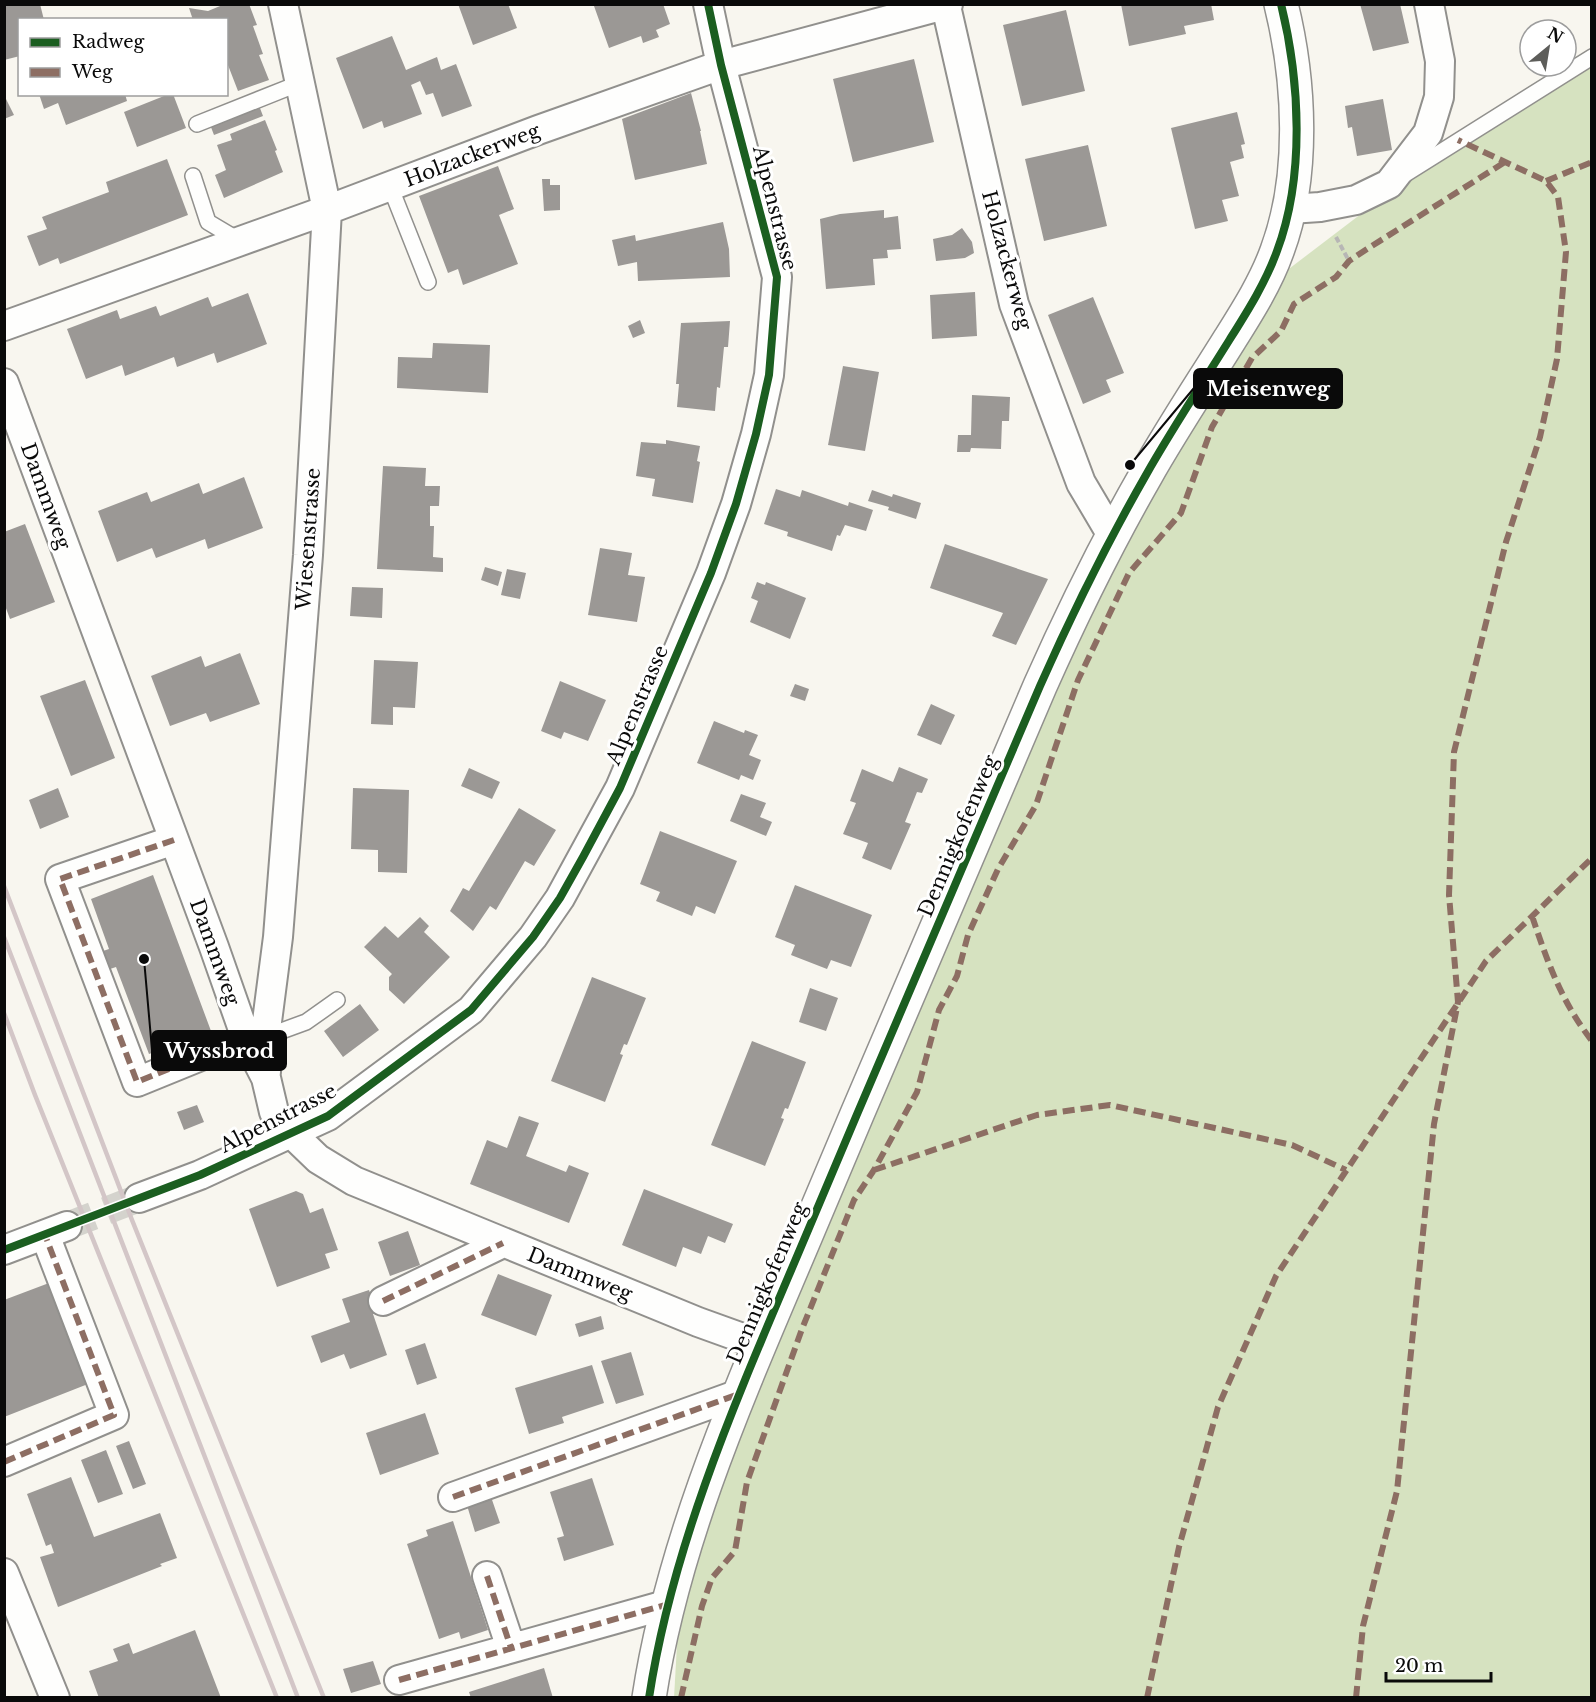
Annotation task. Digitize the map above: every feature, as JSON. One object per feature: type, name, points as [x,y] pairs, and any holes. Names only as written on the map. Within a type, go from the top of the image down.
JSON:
[{"type":"street","name":"Wiesenstrasse","points":[[256,1039],[278,938],[308,555],[327,210],[283,4]]},
{"type":"street","name":"Alpenstrasse","points":[[139,1198],[200,1175],[328,1116],[471,1010],[533,937],[566,888],[620,788],[711,573],[736,504],[761,415],[769,375],[777,277],[721,65],[708,4]]},
{"type":"street","name":"Dennigkofenweg","points":[[649,1698],[669,1604],[696,1510],[739,1394],[1040,686],[1069,620],[1146,474],[1256,294],[1276,254],[1290,209],[1294,176],[1294,92],[1291,56],[1281,4]]},
{"type":"street","points":[[1290,209],[1320,207],[1356,200],[1389,184],[1428,133],[1440,97],[1440,61],[1429,4]]},
{"type":"street","name":"Holzackerweg","points":[[4,326],[721,65],[947,5],[1014,304],[1081,483],[1113,537]]},
{"type":"street","name":"Dammweg","points":[[4,383],[174,840],[256,1039],[274,1112],[291,1133],[318,1159],[354,1181],[698,1322],[759,1344]]},
{"type":"street","points":[[174,840],[60,879],[137,1082],[218,1048],[256,1039]]},
{"type":"street","points":[[4,1250],[56,1230],[114,1415],[4,1462]]},
{"type":"street","points":[[384,1301],[503,1243]]},
{"type":"street","points":[[453,1497],[739,1394]]},
{"type":"street","points":[[4,1574],[55,1698]]},
{"type":"street","points":[[487,1576],[511,1648]]},
{"type":"street","points":[[399,1680],[669,1604]]},
{"type":"lane","points":[[1389,184],[1426,163],[1458,140],[1592,57]]},
{"type":"lane","points":[[197,124],[300,82]]},
{"type":"lane","points":[[193,176],[208,222],[240,241]]},
{"type":"lane","points":[[390,186],[428,282]]},
{"type":"lane","points":[[256,1039],[306,1022],[337,1000]]},
{"type":"green space","points":[[1591,61],[1591,1697],[674,1698],[682,1556],[1040,686],[1256,294],[1458,140],[1562,78],[1578,78],[1578,69]]},
{"type":"building","points":[[4,4],[40,4],[44,18],[18,18],[18,56],[4,60]]},
{"type":"building","points":[[225,4],[249,4],[257,25],[253,26],[263,54],[259,55],[269,80],[238,91],[228,65],[228,18],[192,18],[189,8],[208,11]]},
{"type":"building","points":[[458,4],[508,4],[517,28],[473,45]]},
{"type":"building","points":[[599,4],[663,4],[670,24],[656,30],[659,37],[643,43],[641,36],[609,48],[594,6]]},
{"type":"building","points":[[1121,4],[1211,4],[1214,20],[1184,26],[1186,34],[1129,46]]},
{"type":"building","points":[[1360,4],[1400,4],[1409,43],[1373,51]]},
{"type":"building","points":[[1066,10],[1085,91],[1022,106],[1003,25]]},
{"type":"building","points":[[392,36],[406,70],[437,57],[441,70],[456,64],[472,106],[442,117],[433,93],[426,95],[420,81],[411,85],[422,114],[384,128],[382,121],[363,129],[336,58]]},
{"type":"building","points":[[914,59],[934,142],[853,162],[833,79]]},
{"type":"building","points":[[691,93],[707,164],[635,180],[622,119]]},
{"type":"building","points":[[4,95],[14,115],[4,119]]},
{"type":"building","points":[[40,96],[126,96],[127,101],[66,125],[58,103],[44,109]]},
{"type":"building","points":[[164,96],[174,96],[186,128],[137,147],[124,112]]},
{"type":"building","points":[[1383,99],[1392,150],[1357,156],[1352,127],[1348,128],[1345,106]]},
{"type":"building","points":[[258,103],[263,116],[214,135],[209,122]]},
{"type":"building","points":[[1237,112],[1245,144],[1241,145],[1244,158],[1230,162],[1239,196],[1222,200],[1228,221],[1195,229],[1171,128]]},
{"type":"building","points":[[265,120],[283,172],[224,198],[215,175],[226,170],[217,145],[232,140],[230,134]]},
{"type":"building","points":[[1088,145],[1107,226],[1044,241],[1025,159]]},
{"type":"building","points":[[167,159],[188,215],[60,264],[58,258],[39,266],[27,236],[47,229],[42,217],[109,192],[106,182]]},
{"type":"building","points":[[498,166],[514,209],[499,215],[518,264],[463,285],[458,269],[448,273],[419,196]]},
{"type":"building","points":[[542,179],[550,179],[550,185],[560,185],[560,210],[544,211]]},
{"type":"building","points":[[884,210],[884,218],[898,216],[901,249],[887,250],[888,258],[873,259],[875,285],[826,289],[820,219],[840,214]]},
{"type":"building","points":[[723,222],[729,249],[730,277],[638,281],[637,262],[618,266],[612,240],[635,235],[636,241]]},
{"type":"building","points":[[962,228],[972,242],[974,253],[965,258],[936,261],[933,239],[952,235]]},
{"type":"building","points":[[975,292],[977,336],[932,339],[930,295]]},
{"type":"building","points":[[248,293],[267,344],[217,363],[214,353],[177,367],[174,357],[125,376],[122,365],[86,379],[67,329],[117,310],[120,319],[156,306],[160,316],[208,297],[212,307]]},
{"type":"building","points":[[1093,297],[1124,373],[1106,380],[1111,392],[1083,404],[1048,315]]},
{"type":"building","points":[[640,320],[645,333],[633,338],[628,326]]},
{"type":"building","points":[[730,321],[728,347],[724,347],[715,411],[677,407],[679,384],[676,384],[681,323]]},
{"type":"building","points":[[433,343],[490,345],[488,393],[397,388],[398,357],[432,358]]},
{"type":"building","points":[[843,366],[879,372],[865,451],[828,445]]},
{"type":"building","points":[[972,395],[1010,397],[1009,421],[1002,421],[1001,449],[971,448],[970,452],[957,452],[958,435],[971,435]]},
{"type":"building","points":[[666,440],[700,446],[697,461],[700,462],[693,503],[652,496],[655,479],[636,476],[641,442],[666,444]]},
{"type":"building","points":[[383,466],[426,468],[425,486],[440,486],[439,506],[430,506],[430,526],[434,526],[433,557],[443,558],[443,572],[377,569]]},
{"type":"building","points":[[244,477],[263,528],[208,549],[205,539],[156,558],[152,548],[117,562],[98,511],[147,492],[151,502],[199,483],[203,494]]},
{"type":"building","points":[[776,489],[800,497],[802,490],[848,506],[849,502],[873,510],[866,531],[845,525],[840,536],[837,535],[832,551],[787,536],[788,532],[764,524]]},
{"type":"building","points":[[872,490],[921,503],[916,519],[868,501]]},
{"type":"building","points":[[25,524],[55,602],[10,619],[4,603],[4,532]]},
{"type":"building","points":[[945,544],[1048,579],[1016,645],[992,636],[1003,613],[930,588]]},
{"type":"building","points":[[600,548],[632,553],[628,575],[645,577],[637,622],[588,615]]},
{"type":"building","points":[[485,567],[502,572],[498,586],[481,580]]},
{"type":"building","points":[[507,569],[526,573],[520,599],[501,595]]},
{"type":"building","points":[[757,582],[765,585],[766,582],[806,598],[790,639],[750,622],[758,601],[751,598]]},
{"type":"building","points":[[352,587],[383,588],[382,618],[350,616]]},
{"type":"building","points":[[240,653],[260,704],[210,722],[206,713],[170,726],[151,676],[201,656],[205,667]]},
{"type":"building","points":[[374,660],[418,662],[415,708],[393,707],[393,725],[371,724]]},
{"type":"building","points":[[85,680],[115,758],[71,776],[40,696]]},
{"type":"building","points":[[560,681],[606,700],[588,741],[564,732],[561,739],[541,731]]},
{"type":"building","points":[[795,684],[809,689],[805,701],[790,696]]},
{"type":"building","points":[[931,704],[955,715],[941,745],[917,735]]},
{"type":"building","points":[[714,721],[744,733],[745,730],[758,735],[749,755],[761,760],[753,780],[741,775],[739,780],[697,763]]},
{"type":"building","points":[[899,767],[928,779],[922,793],[917,792],[905,822],[911,824],[891,870],[862,858],[868,843],[843,834],[856,803],[850,801],[862,769],[893,782]]},
{"type":"building","points":[[469,768],[500,782],[492,799],[461,786]]},
{"type":"building","points":[[58,788],[69,817],[40,829],[29,800]]},
{"type":"building","points":[[353,788],[409,790],[407,873],[378,872],[378,850],[351,849]]},
{"type":"building","points":[[741,794],[766,803],[760,817],[772,822],[766,836],[730,821]]},
{"type":"building","points":[[519,808],[556,830],[534,866],[525,861],[496,910],[490,906],[473,931],[450,911],[463,888],[469,891]]},
{"type":"building","points":[[660,831],[737,861],[715,914],[696,906],[692,916],[656,901],[660,892],[640,884]]},
{"type":"building","points":[[153,875],[211,1031],[197,1037],[199,1043],[181,1050],[178,1044],[149,1054],[116,967],[110,969],[103,951],[109,949],[91,899]]},
{"type":"building","points":[[795,885],[872,915],[851,967],[831,960],[827,969],[791,955],[795,945],[775,937]]},
{"type":"building","points":[[420,917],[429,926],[424,932],[450,957],[404,1004],[389,990],[389,977],[392,974],[364,947],[385,926],[398,938]]},
{"type":"building","points":[[592,977],[646,998],[627,1045],[624,1044],[620,1054],[623,1055],[605,1102],[551,1081]]},
{"type":"building","points":[[810,988],[838,998],[826,1031],[799,1022]]},
{"type":"building","points":[[360,1004],[379,1030],[343,1057],[324,1031]]},
{"type":"building","points":[[752,1041],[806,1062],[788,1109],[785,1108],[781,1118],[784,1119],[765,1166],[711,1145]]},
{"type":"building","points":[[197,1105],[204,1122],[184,1130],[177,1112]]},
{"type":"building","points":[[519,1116],[539,1123],[526,1156],[566,1172],[569,1165],[589,1173],[569,1223],[470,1184],[487,1140],[507,1148]]},
{"type":"building","points":[[644,1189],[733,1224],[725,1243],[708,1236],[701,1254],[683,1247],[676,1267],[622,1245]]},
{"type":"building","points":[[296,1191],[303,1194],[310,1213],[323,1208],[338,1250],[325,1254],[330,1268],[277,1287],[249,1209]]},
{"type":"building","points":[[408,1231],[420,1265],[390,1276],[378,1242]]},
{"type":"building","points":[[498,1274],[552,1295],[536,1336],[481,1315]]},
{"type":"building","points":[[49,1283],[88,1384],[4,1417],[4,1300]]},
{"type":"building","points":[[369,1290],[377,1313],[373,1314],[387,1355],[350,1369],[344,1354],[321,1363],[311,1336],[350,1322],[342,1299]]},
{"type":"building","points":[[601,1316],[604,1329],[579,1337],[575,1324]]},
{"type":"building","points":[[425,1343],[437,1378],[417,1385],[405,1350]]},
{"type":"building","points":[[631,1352],[644,1395],[616,1404],[601,1361]]},
{"type":"building","points":[[592,1365],[604,1403],[562,1417],[564,1423],[529,1434],[515,1388]]},
{"type":"building","points":[[425,1413],[439,1454],[380,1475],[366,1433]]},
{"type":"building","points":[[129,1441],[146,1484],[133,1489],[116,1446]]},
{"type":"building","points":[[106,1450],[123,1494],[98,1503],[81,1460]]},
{"type":"building","points":[[71,1477],[94,1537],[160,1513],[177,1558],[58,1607],[40,1557],[54,1553],[51,1544],[46,1546],[27,1494]]},
{"type":"building","points":[[592,1478],[614,1545],[564,1561],[557,1538],[564,1536],[550,1492]]},
{"type":"building","points":[[490,1494],[500,1523],[475,1532],[466,1502]]},
{"type":"building","points":[[453,1521],[488,1630],[461,1639],[459,1632],[439,1639],[407,1544],[428,1536],[426,1530]]},
{"type":"building","points":[[195,1630],[221,1698],[99,1698],[89,1671],[118,1661],[113,1649],[129,1643],[133,1654]]},
{"type":"building","points":[[373,1661],[381,1684],[351,1693],[343,1669]]},
{"type":"building","points":[[544,1668],[553,1698],[471,1698],[469,1692]]},
{"type":"tunnel","points":[[67,1226],[139,1198]]},
{"type":"railway","points":[[4,886],[132,1220],[324,1698]]},
{"type":"railway","points":[[4,937],[298,1698]]},
{"type":"railway","points":[[4,1013],[277,1698]]},
{"type":"marked path","points":[[1356,1698],[1363,1626],[1397,1491],[1434,1124],[1458,1002],[1449,895],[1454,752],[1506,542],[1540,437],[1557,359],[1566,252],[1558,197],[1546,181],[1458,140]]},
{"type":"marked path","points":[[681,1698],[702,1606],[712,1578],[735,1551],[747,1482],[802,1329],[854,1200],[874,1170],[917,1092],[939,1010],[957,976],[968,935],[998,869],[1036,805],[1078,680],[1129,573],[1181,513],[1212,427],[1252,358],[1281,331],[1294,304],[1336,277],[1349,261],[1505,162]]},
{"type":"marked path","points":[[1546,181],[1592,162]]},
{"type":"marked path","points":[[174,840],[60,879],[137,1082],[218,1049],[247,1041]]},
{"type":"marked path","points":[[1147,1698],[1179,1547],[1218,1407],[1276,1276],[1486,961],[1592,858]]},
{"type":"marked path","points":[[1532,916],[1550,966],[1564,996],[1592,1041]]},
{"type":"marked path","points":[[874,1170],[1037,1115],[1110,1105],[1292,1145],[1346,1170]]},
{"type":"marked path","points":[[4,1462],[114,1415],[45,1235]]},
{"type":"marked path","points":[[383,1301],[503,1243]]},
{"type":"marked path","points":[[453,1497],[739,1394]]},
{"type":"marked path","points":[[487,1576],[511,1648]]},
{"type":"marked path","points":[[399,1680],[669,1604]]},
{"type":"cycle path","points":[[4,1250],[200,1175],[328,1116],[471,1010],[533,937],[560,898],[620,788],[711,573],[736,504],[756,434],[769,375],[777,277],[721,65],[708,4]]},
{"type":"cycle path","points":[[649,1698],[660,1637],[676,1577],[714,1458],[866,1092],[1040,686],[1090,579],[1132,501],[1166,441],[1249,307],[1277,251],[1292,192],[1297,128],[1292,65],[1281,4]]},
{"type":"place","name":"Meisenweg","points":[[1130,465]]},
{"type":"place","name":"Wyssbrod","points":[[144,959]]}]
